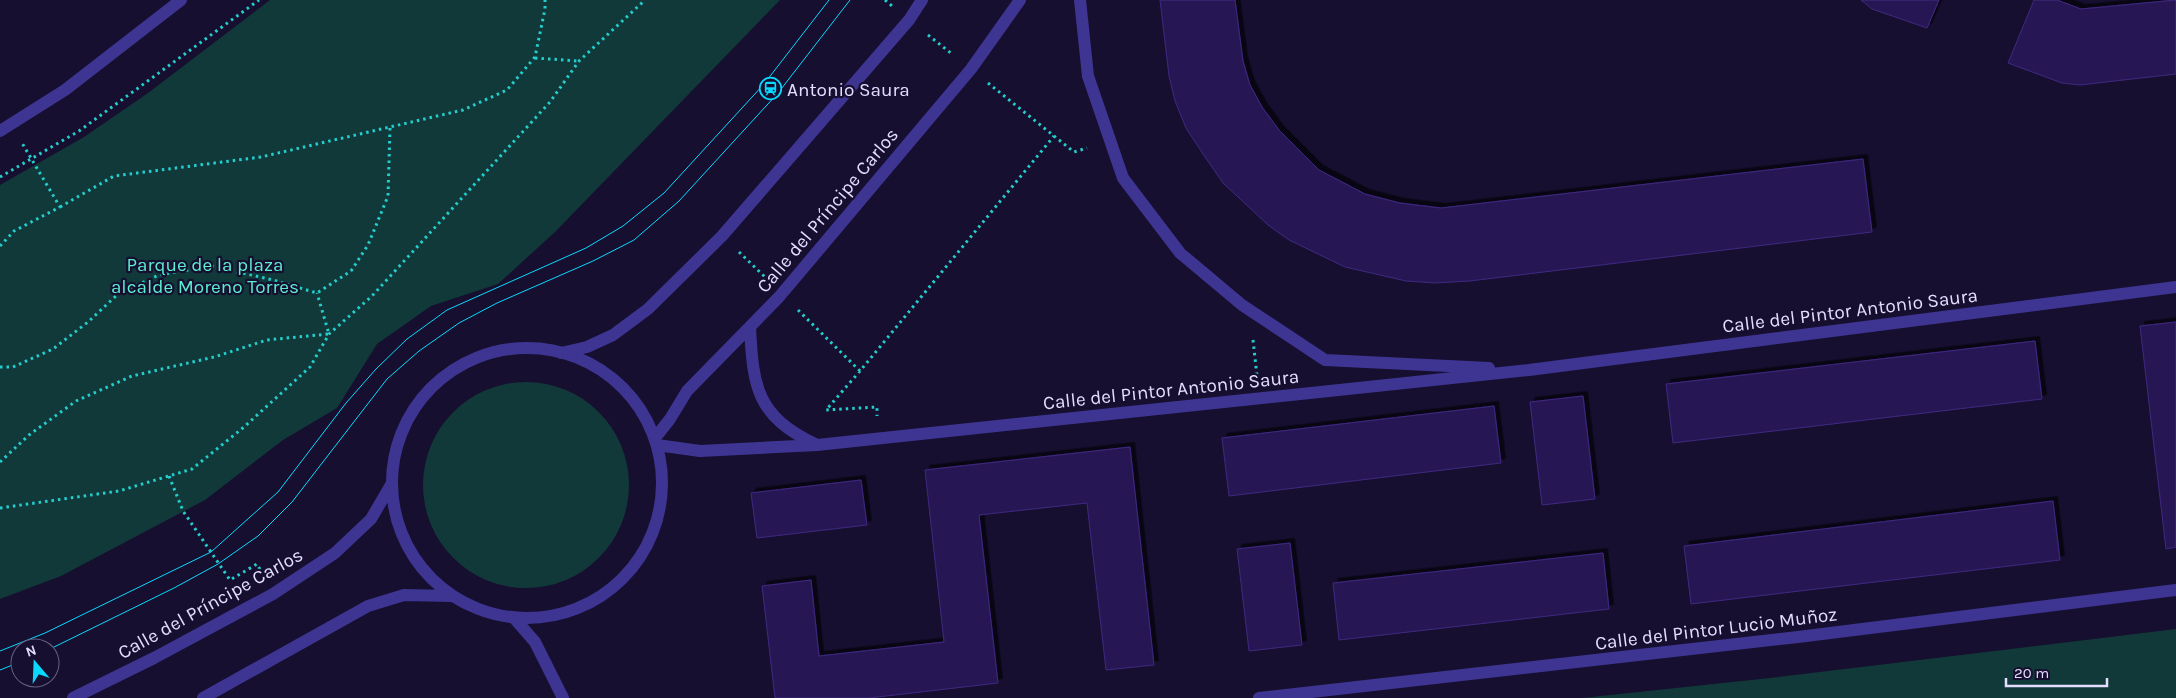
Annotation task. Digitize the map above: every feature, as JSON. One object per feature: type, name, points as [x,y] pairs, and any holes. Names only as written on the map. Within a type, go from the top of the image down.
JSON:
[{"type":"street","points":[[6,128],[65,90],[181,0]]},
{"type":"street","points":[[561,353],[588,347],[613,335],[648,309],[722,236],[909,20],[922,0]]},
{"type":"street","name":"Calle del Príncipe Carlos","points":[[656,441],[686,391],[782,294],[971,69],[1020,0]]},
{"type":"street","name":"Calle del Pintor Antonio Saura","points":[[1080,0],[1088,76],[1123,178],[1180,253],[1249,310],[1325,360],[1529,370]]},
{"type":"street","name":"Calle del Pintor Antonio Saura","points":[[656,441],[700,451],[817,445],[1529,370],[2176,287]]},
{"type":"street","points":[[750,327],[752,366],[762,402],[778,421],[792,433],[817,445]]},
{"type":"street","points":[[534,349],[561,353],[586,362],[609,375],[628,394],[644,415],[656,441],[662,471],[662,497],[650,539],[632,569],[613,588],[591,602],[566,613],[540,618],[514,618],[485,611],[452,596],[431,579],[414,558],[402,535],[394,509],[392,483],[395,456],[403,430],[417,406],[434,386],[456,369],[481,357],[507,350],[534,349]]},
{"type":"street","name":"Calle del Príncipe Carlos","points":[[73,698],[154,658],[273,594],[335,552],[371,519],[392,483]]},
{"type":"street","name":"Calle del Pintor Lucio Muñoz","points":[[1259,698],[1808,636],[2176,590]]},
{"type":"street","points":[[203,698],[368,606],[404,595],[452,596]]},
{"type":"street","points":[[514,618],[534,642],[563,698]]},
{"type":"path","points":[[0,177],[79,131],[259,0]]},
{"type":"path","points":[[0,246],[14,231],[114,176],[262,158],[463,110],[507,90],[534,58],[545,9],[545,0]]},
{"type":"path","points":[[0,508],[119,491],[192,469],[244,427],[310,367],[329,334],[385,282],[550,102],[579,60],[645,0]]},
{"type":"path","points":[[885,0],[1074,152],[1110,139]]},
{"type":"path","points":[[534,58],[579,60]]},
{"type":"path","points":[[6,128],[31,159],[60,207]]},
{"type":"path","points":[[0,367],[13,368],[53,349],[88,322],[118,294],[159,275],[212,266],[273,280],[317,293],[351,271],[368,245],[388,196],[390,128]]},
{"type":"path","points":[[875,438],[877,407],[826,410],[1054,136]]},
{"type":"path","points":[[722,236],[860,371]]},
{"type":"path","points":[[317,293],[329,334]]},
{"type":"path","points":[[1249,310],[1260,398]]},
{"type":"path","points":[[0,462],[29,435],[76,402],[132,376],[214,357],[267,340],[329,334]]},
{"type":"path","points":[[169,476],[183,511],[230,580],[257,564],[273,594]]},
{"type":"green space","name":"Parque de la plaza alcalde Moreno Torres","points":[[270,0],[780,0],[555,232],[498,284],[431,306],[377,344],[337,408],[283,440],[205,500],[61,576],[0,599],[0,185],[84,137],[148,93]]},
{"type":"green space","points":[[526,382],[546,384],[565,390],[574,394],[599,412],[617,437],[621,446],[627,465],[629,485],[627,505],[621,524],[617,533],[599,558],[574,576],[565,580],[546,586],[526,588],[506,586],[487,580],[478,576],[453,558],[435,533],[431,524],[425,505],[423,485],[425,465],[431,446],[435,437],[453,412],[478,394],[487,390],[506,384]]},
{"type":"green space","points":[[2176,629],[2176,698],[1582,698],[1770,678]]},
{"type":"building","points":[[1160,0],[1235,0],[1243,61],[1250,85],[1262,107],[1279,130],[1319,170],[1365,194],[1400,203],[1441,208],[1863,159],[1872,232],[1470,281],[1435,283],[1406,281],[1345,267],[1289,240],[1268,225],[1223,183],[1186,128],[1175,101],[1169,76]]},
{"type":"building","points":[[1861,0],[1939,0],[1927,28],[1872,9]]},
{"type":"building","points":[[2034,0],[2057,0],[2081,9],[2176,0],[2176,74],[2080,85],[2062,83],[2008,63]]},
{"type":"building","points":[[2176,322],[2176,547],[2166,549],[2140,326]]},
{"type":"building","points":[[2035,341],[2042,399],[1673,443],[1666,384]]},
{"type":"building","points":[[1583,396],[1595,499],[1542,505],[1530,402]]},
{"type":"building","points":[[1494,406],[1501,463],[1229,496],[1222,438]]},
{"type":"building","points":[[1130,447],[1154,665],[1106,670],[1087,503],[979,515],[998,683],[869,698],[775,698],[762,586],[811,580],[819,656],[944,642],[925,470]]},
{"type":"building","points":[[861,480],[867,525],[757,538],[751,493]]},
{"type":"building","points":[[2053,501],[2060,560],[1691,604],[1684,546]]},
{"type":"building","points":[[1290,543],[1302,645],[1249,651],[1237,549]]},
{"type":"building","points":[[1603,553],[1609,609],[1339,640],[1333,583]]},
{"type":"tram line","points":[[0,651],[45,633],[211,552],[278,492],[346,403],[376,369],[407,339],[447,310],[586,248],[623,226],[664,193],[764,84],[829,0]]},
{"type":"tram line","points":[[60,644],[174,588],[218,564],[258,536],[292,502],[387,379],[419,351],[459,323],[497,303],[593,261],[634,240],[679,201],[778,93],[850,0]]},
{"type":"tram line","points":[[0,670],[10,666]]},
{"type":"place","name":"Antonio Saura","points":[[771,89]]}]
